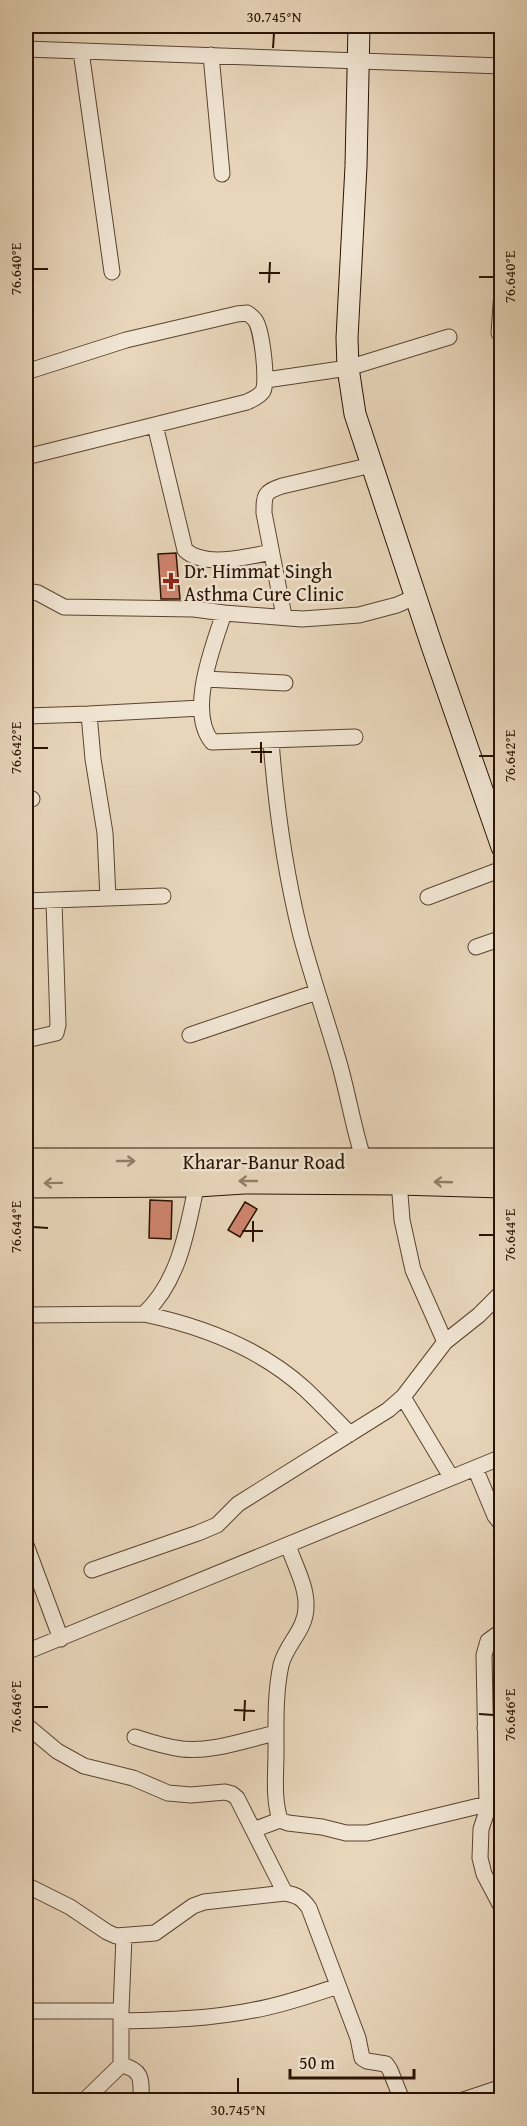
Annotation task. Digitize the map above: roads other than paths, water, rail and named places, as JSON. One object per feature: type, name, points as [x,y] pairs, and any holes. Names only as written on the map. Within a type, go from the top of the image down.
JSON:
[{"type":"highway","name":"Kharar-Banur Road","points":[[26,1162],[501,1162]]},
{"type":"highway","points":[[26,1184],[196,1183],[244,1180],[501,1184]]},
{"type":"street","points":[[359,26],[356,166],[347,338],[348,368],[355,414],[501,846]]},
{"type":"street","points":[[26,49],[501,66]]},
{"type":"street","points":[[81,51],[112,272]]},
{"type":"street","points":[[212,55],[222,174]]},
{"type":"street","points":[[499,333],[501,291]]},
{"type":"street","points":[[26,372],[126,340],[247,313],[255,320],[259,333],[266,380],[260,396],[247,402],[26,457]]},
{"type":"street","points":[[266,380],[348,368],[449,338]]},
{"type":"street","points":[[155,425],[185,550],[192,557],[221,560],[271,552]]},
{"type":"street","points":[[284,616],[264,513],[264,497],[270,490],[372,465]]},
{"type":"street","points":[[26,591],[38,593],[64,607],[194,609],[302,619],[359,615],[397,605],[415,597]]},
{"type":"street","points":[[224,613],[205,678],[201,708],[207,736],[212,742],[355,737]]},
{"type":"street","points":[[205,678],[285,683]]},
{"type":"street","points":[[26,716],[201,708]]},
{"type":"street","points":[[89,714],[93,759],[105,833],[108,898]]},
{"type":"street","points":[[271,741],[283,851],[302,936],[338,1057],[364,1161]]},
{"type":"street","points":[[428,897],[501,869]]},
{"type":"street","points":[[26,901],[163,896]]},
{"type":"street","points":[[26,1040],[56,1033],[58,1025],[54,901]]},
{"type":"street","points":[[476,947],[501,938]]},
{"type":"street","points":[[190,1035],[317,992]]},
{"type":"street","points":[[399,1181],[402,1220],[412,1270],[445,1342]]},
{"type":"street","points":[[144,1314],[158,1301],[175,1271],[196,1183]]},
{"type":"street","points":[[92,1570],[217,1525],[237,1504],[388,1410],[403,1397],[445,1342],[479,1315],[501,1292]]},
{"type":"street","points":[[26,1315],[144,1314],[171,1320],[218,1336],[274,1365],[304,1388],[350,1434]]},
{"type":"street","points":[[403,1397],[451,1477]]},
{"type":"street","points":[[26,1652],[501,1456]]},
{"type":"street","points":[[475,1468],[501,1525]]},
{"type":"street","points":[[26,1545],[61,1639]]},
{"type":"street","points":[[280,1820],[275,1797],[276,1733],[281,1664],[305,1619],[306,1606],[305,1595],[288,1545]]},
{"type":"street","points":[[501,1631],[485,1646],[487,1804],[481,1829],[480,1858],[484,1874],[501,1908]]},
{"type":"street","points":[[485,1728],[501,1722]]},
{"type":"street","points":[[26,1725],[57,1751],[84,1766],[133,1778],[168,1793],[191,1795],[225,1792],[232,1794],[237,1798],[285,1893]]},
{"type":"street","points":[[135,1737],[163,1746],[204,1749],[276,1733]]},
{"type":"street","points":[[253,1830],[280,1820],[346,1833],[367,1833],[487,1804]]},
{"type":"street","points":[[26,1885],[70,1907],[116,1936],[155,1933],[186,1911],[204,1902],[285,1893],[296,1894],[309,1908],[358,2038],[362,2058],[366,2061],[386,2064],[402,2100]]},
{"type":"street","points":[[85,2100],[122,2065],[124,1936]]},
{"type":"street","points":[[26,2012],[190,2019],[255,2010],[338,1986]]},
{"type":"street","points":[[122,2065],[133,2068],[138,2073],[141,2100]]},
{"type":"street","points":[[464,2100],[501,2087]]},
{"type":"place","name":"Dr. Himmat Singh Asthma Cure Clinic","points":[[171,581]]}]
